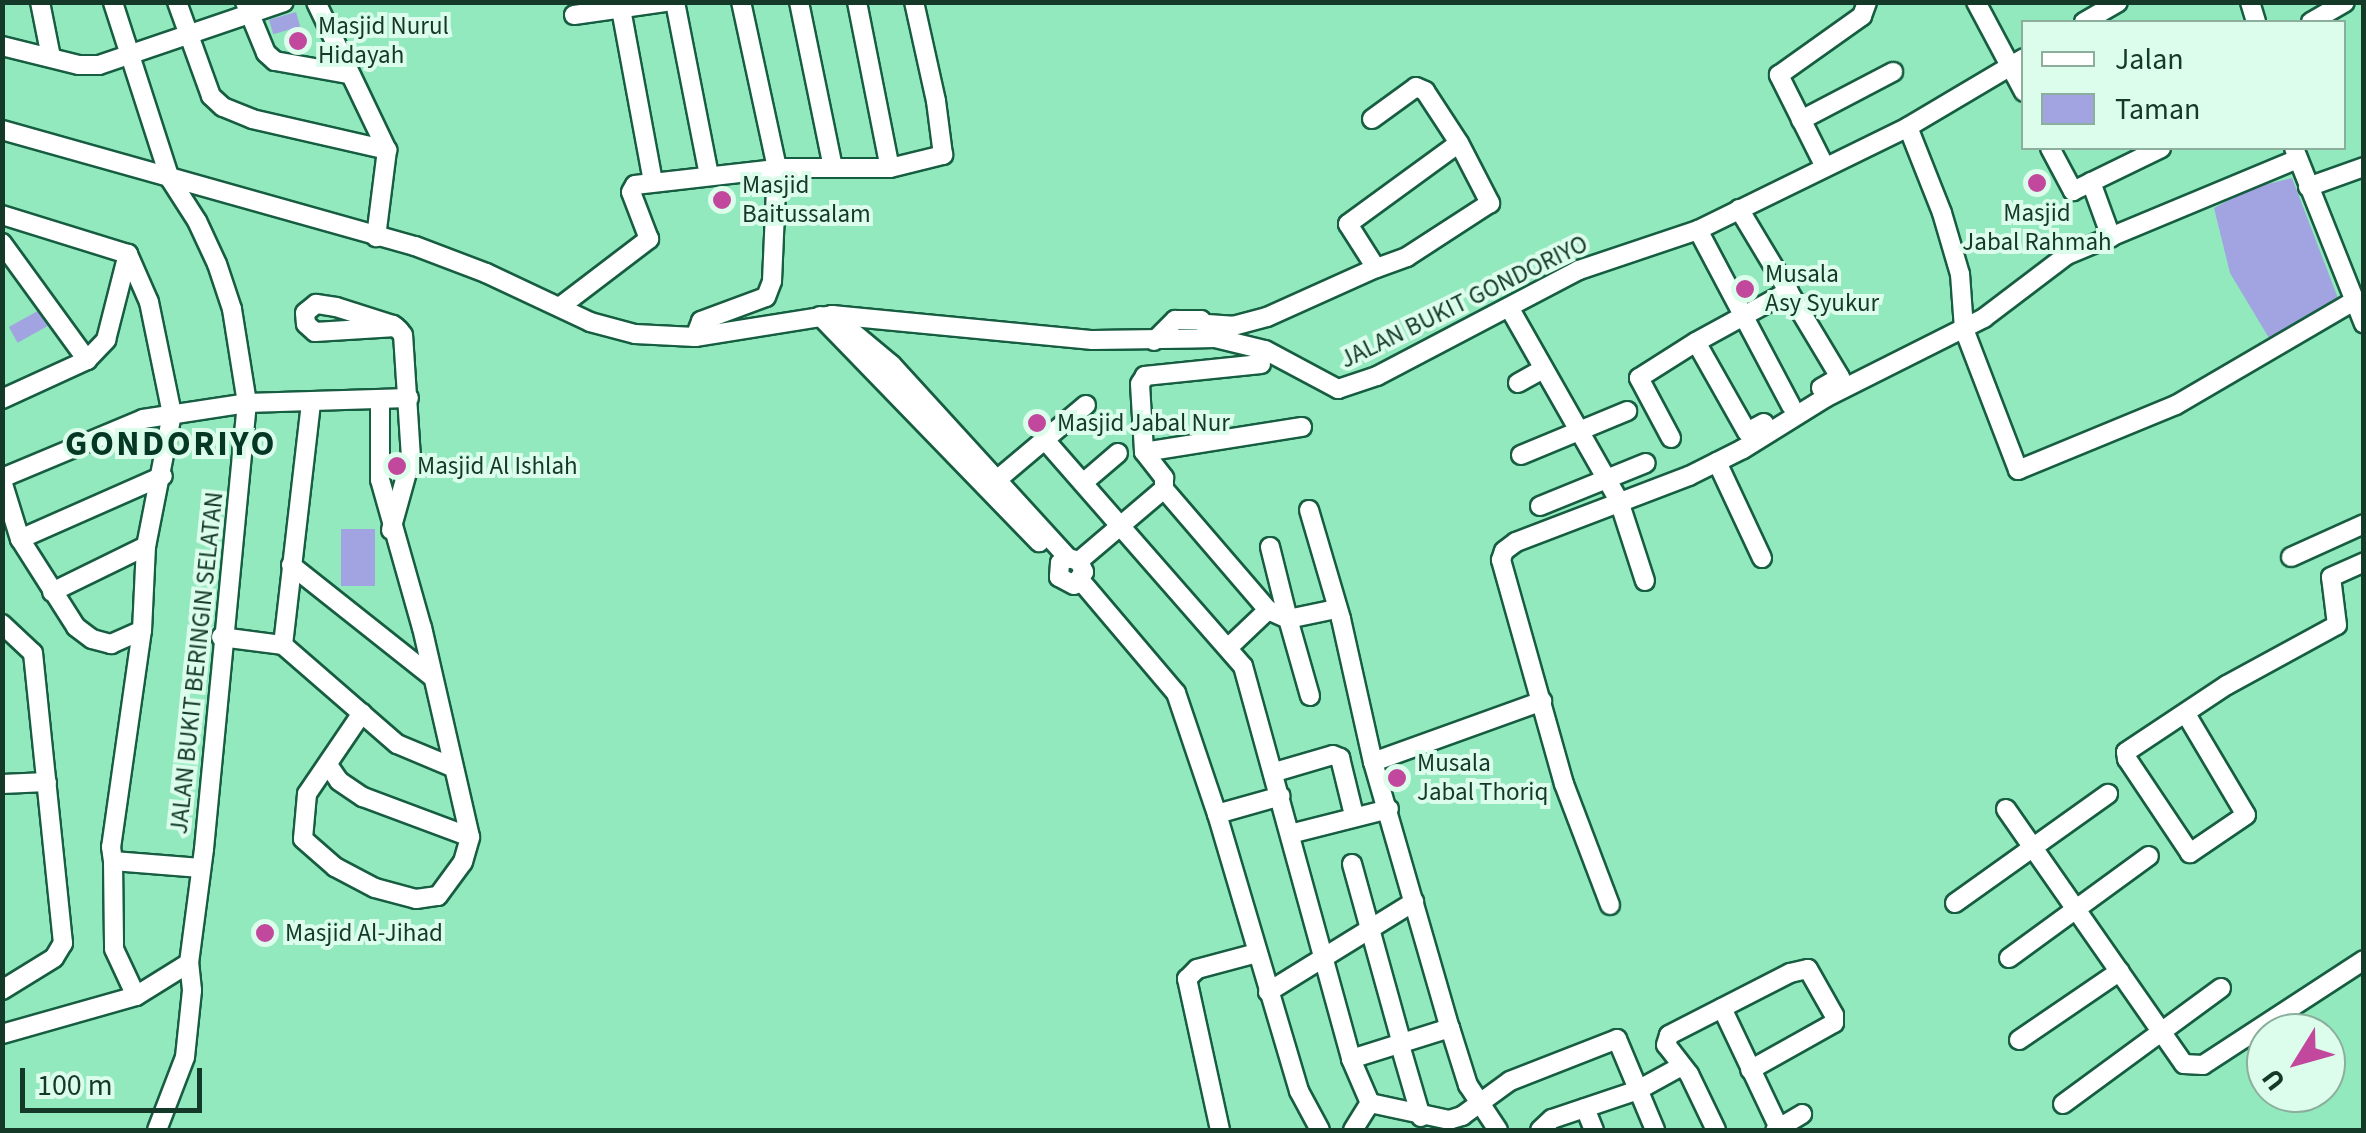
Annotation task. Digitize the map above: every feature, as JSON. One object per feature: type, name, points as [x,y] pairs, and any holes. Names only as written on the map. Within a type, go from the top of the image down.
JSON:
[{"type":"street","points":[[40,2],[51,57]]},
{"type":"street","name":"JALAN BUKIT BERINGIN SELATAN","points":[[113,2],[170,180],[197,220],[217,264],[232,309],[248,403],[189,963],[192,990],[185,1057],[157,1130]]},
{"type":"street","points":[[178,2],[210,96],[223,107],[252,119],[387,150]]},
{"type":"street","points":[[2,46],[86,66],[130,58],[188,38],[248,10],[284,2]]},
{"type":"street","points":[[316,2],[387,150],[376,237]]},
{"type":"street","points":[[574,15],[665,2]]},
{"type":"street","points":[[675,2],[709,175]]},
{"type":"street","points":[[695,336],[701,321],[752,305],[771,289],[777,168],[741,2]]},
{"type":"street","points":[[799,2],[833,168]]},
{"type":"street","points":[[857,2],[890,168]]},
{"type":"street","points":[[561,306],[649,238],[631,192],[635,185],[777,168],[890,168],[943,156],[914,2]]},
{"type":"street","points":[[1824,165],[1779,75],[1862,16],[1867,2]]},
{"type":"street","points":[[1976,2],[2017,62]]},
{"type":"street","points":[[2091,16],[2118,2]]},
{"type":"street","points":[[2314,20],[2345,2]]},
{"type":"street","points":[[621,9],[652,181]]},
{"type":"street","points":[[248,10],[266,53],[275,61],[349,74]]},
{"type":"street","name":"JALAN BUKIT GONDORIYO","points":[[2,130],[376,237],[486,273],[590,322],[635,334],[695,336],[826,316],[1131,342],[1211,331],[1265,350],[1338,389],[1377,376],[1579,270],[1698,230],[1908,127],[2017,62]]},
{"type":"street","points":[[1802,120],[1893,72]]},
{"type":"street","points":[[1211,331],[1267,317],[1408,257],[1490,203],[1426,91],[1416,87],[1372,119]]},
{"type":"street","points":[[1908,127],[1956,259],[1964,330],[2018,470],[2176,406],[2354,300]]},
{"type":"street","points":[[1376,268],[1348,224],[1459,143]]},
{"type":"street","points":[[2051,150],[2070,190],[2158,150]]},
{"type":"street","points":[[1610,905],[1564,784],[1501,560],[1516,542],[1717,462],[1825,398],[1964,330],[2067,255],[2296,153],[2364,324]]},
{"type":"street","points":[[2308,187],[2364,168]]},
{"type":"street","points":[[2091,182],[2111,238]]},
{"type":"street","points":[[1696,342],[1747,432],[1840,377],[1739,210]]},
{"type":"street","points":[[2,214],[128,254],[149,302],[172,414],[163,476],[146,546],[142,630],[112,847],[114,948],[136,996]]},
{"type":"street","points":[[1698,230],[1740,317],[1792,406]]},
{"type":"street","points":[[2,243],[86,360]]},
{"type":"street","points":[[2,399],[86,360],[106,340],[128,254]]},
{"type":"street","points":[[1671,438],[1638,378],[1789,291]]},
{"type":"street","points":[[391,531],[410,466],[407,349],[396,327],[316,304],[307,309],[305,318],[315,332],[396,327]]},
{"type":"street","points":[[1510,309],[1576,432],[1619,501],[1646,581]]},
{"type":"street","points":[[826,316],[892,365],[1069,561]]},
{"type":"street","points":[[826,316],[1084,572],[1081,581],[1176,693],[1218,814],[1268,992],[1312,1126]]},
{"type":"street","points":[[1261,364],[1145,376],[1140,384],[1144,452],[1164,478],[1164,490],[1268,610],[1288,619],[1336,608]]},
{"type":"street","points":[[1518,383],[1544,369]]},
{"type":"street","points":[[362,713],[307,794],[304,839],[335,868],[375,888],[416,899],[438,896],[463,862],[470,837],[422,628],[391,531],[378,468],[380,398]]},
{"type":"street","points":[[142,630],[111,644],[92,640],[76,627],[20,538],[2,479],[143,419],[248,403],[409,398]]},
{"type":"street","points":[[283,645],[311,402]]},
{"type":"street","points":[[998,479],[1086,405]]},
{"type":"street","points":[[1520,455],[1627,411]]},
{"type":"street","points":[[1144,452],[1302,426]]},
{"type":"street","points":[[1045,440],[1243,666],[1351,1059],[1370,1103]]},
{"type":"street","points":[[1083,483],[1118,453]]},
{"type":"street","points":[[1717,462],[1762,558]]},
{"type":"street","points":[[1540,506],[1646,463]]},
{"type":"street","points":[[20,538],[163,476]]},
{"type":"street","points":[[1069,561],[1122,526],[1164,490]]},
{"type":"street","points":[[1309,510],[1373,762],[1450,1028],[1478,1102],[1498,1130]]},
{"type":"street","points":[[2292,557],[2364,524]]},
{"type":"street","points":[[52,592],[146,546]]},
{"type":"street","points":[[1270,547],[1310,696]]},
{"type":"street","points":[[2186,714],[2246,815],[2244,820],[2190,852],[2184,850],[2126,756],[2186,714],[2227,686],[2337,625],[2331,578],[2364,562]]},
{"type":"street","points":[[291,565],[431,676]]},
{"type":"street","points":[[1228,647],[1268,610]]},
{"type":"street","points":[[2,624],[33,653],[63,931],[62,948],[54,958],[2,990]]},
{"type":"street","points":[[222,637],[283,645],[412,754],[452,767]]},
{"type":"street","points":[[1373,762],[1542,702]]},
{"type":"street","points":[[1274,772],[1333,755],[1340,758],[1354,815]]},
{"type":"street","points":[[328,766],[340,781],[363,797],[470,837]]},
{"type":"street","points":[[2,784],[47,782]]},
{"type":"street","points":[[1955,903],[2108,794]]},
{"type":"street","points":[[1218,814],[1281,796]]},
{"type":"street","points":[[1290,834],[1389,809]]},
{"type":"street","points":[[2006,809],[2184,1064],[2203,1064],[2364,960]]},
{"type":"street","points":[[2009,958],[2149,856]]},
{"type":"street","points":[[114,861],[201,868]]},
{"type":"street","points":[[1352,864],[1421,1117]]},
{"type":"street","points":[[1268,992],[1414,902]]},
{"type":"street","points":[[1220,1130],[1186,979],[1196,969],[1257,953]]},
{"type":"street","points":[[2,1034],[136,996],[189,963]]},
{"type":"street","points":[[1716,1130],[1689,1074],[1666,1045],[1669,1036],[1803,968],[1814,977],[1834,1015],[1831,1028],[1750,1070]]},
{"type":"street","points":[[2020,1040],[2120,971]]},
{"type":"street","points":[[2063,1104],[2221,988]]},
{"type":"street","points":[[1722,1008],[1777,1129],[1802,1114]]},
{"type":"street","points":[[1351,1059],[1450,1028]]},
{"type":"street","points":[[1370,1103],[1421,1117],[1462,1116],[1510,1081],[1617,1039],[1655,1130]]},
{"type":"street","points":[[1540,1130],[1552,1119],[1638,1090],[1680,1067]]},
{"type":"street","points":[[1353,1130],[1370,1103]]},
{"type":"street","points":[[1585,1108],[1594,1130]]},
{"type":"green space","points":[[296,12],[300,26],[273,34],[269,20]]},
{"type":"green space","points":[[2292,178],[2341,306],[2272,343],[2230,273],[2214,208],[2252,188]]},
{"type":"green space","points":[[43,308],[52,324],[18,343],[9,327]]},
{"type":"green space","points":[[341,529],[375,529],[375,586],[341,586]]},
{"type":"place","name":"Masjid Nurul Hidayah","points":[[298,41]]},
{"type":"place","name":"Masjid Jabal Rahmah","points":[[2037,183]]},
{"type":"place","name":"Masjid Baitussalam","points":[[722,200]]},
{"type":"place","name":"Musala Asy Syukur","points":[[1745,289]]},
{"type":"place","name":"Masjid Jabal Nur","points":[[1037,423]]},
{"type":"place","name":"Masjid Al Ishlah","points":[[397,466]]},
{"type":"place","name":"Musala Jabal Thoriq","points":[[1397,778]]},
{"type":"place","name":"Masjid Al-Jihad","points":[[265,933]]},
{"type":"district","name":"GONDORIYO","points":[[171,444]]}]
